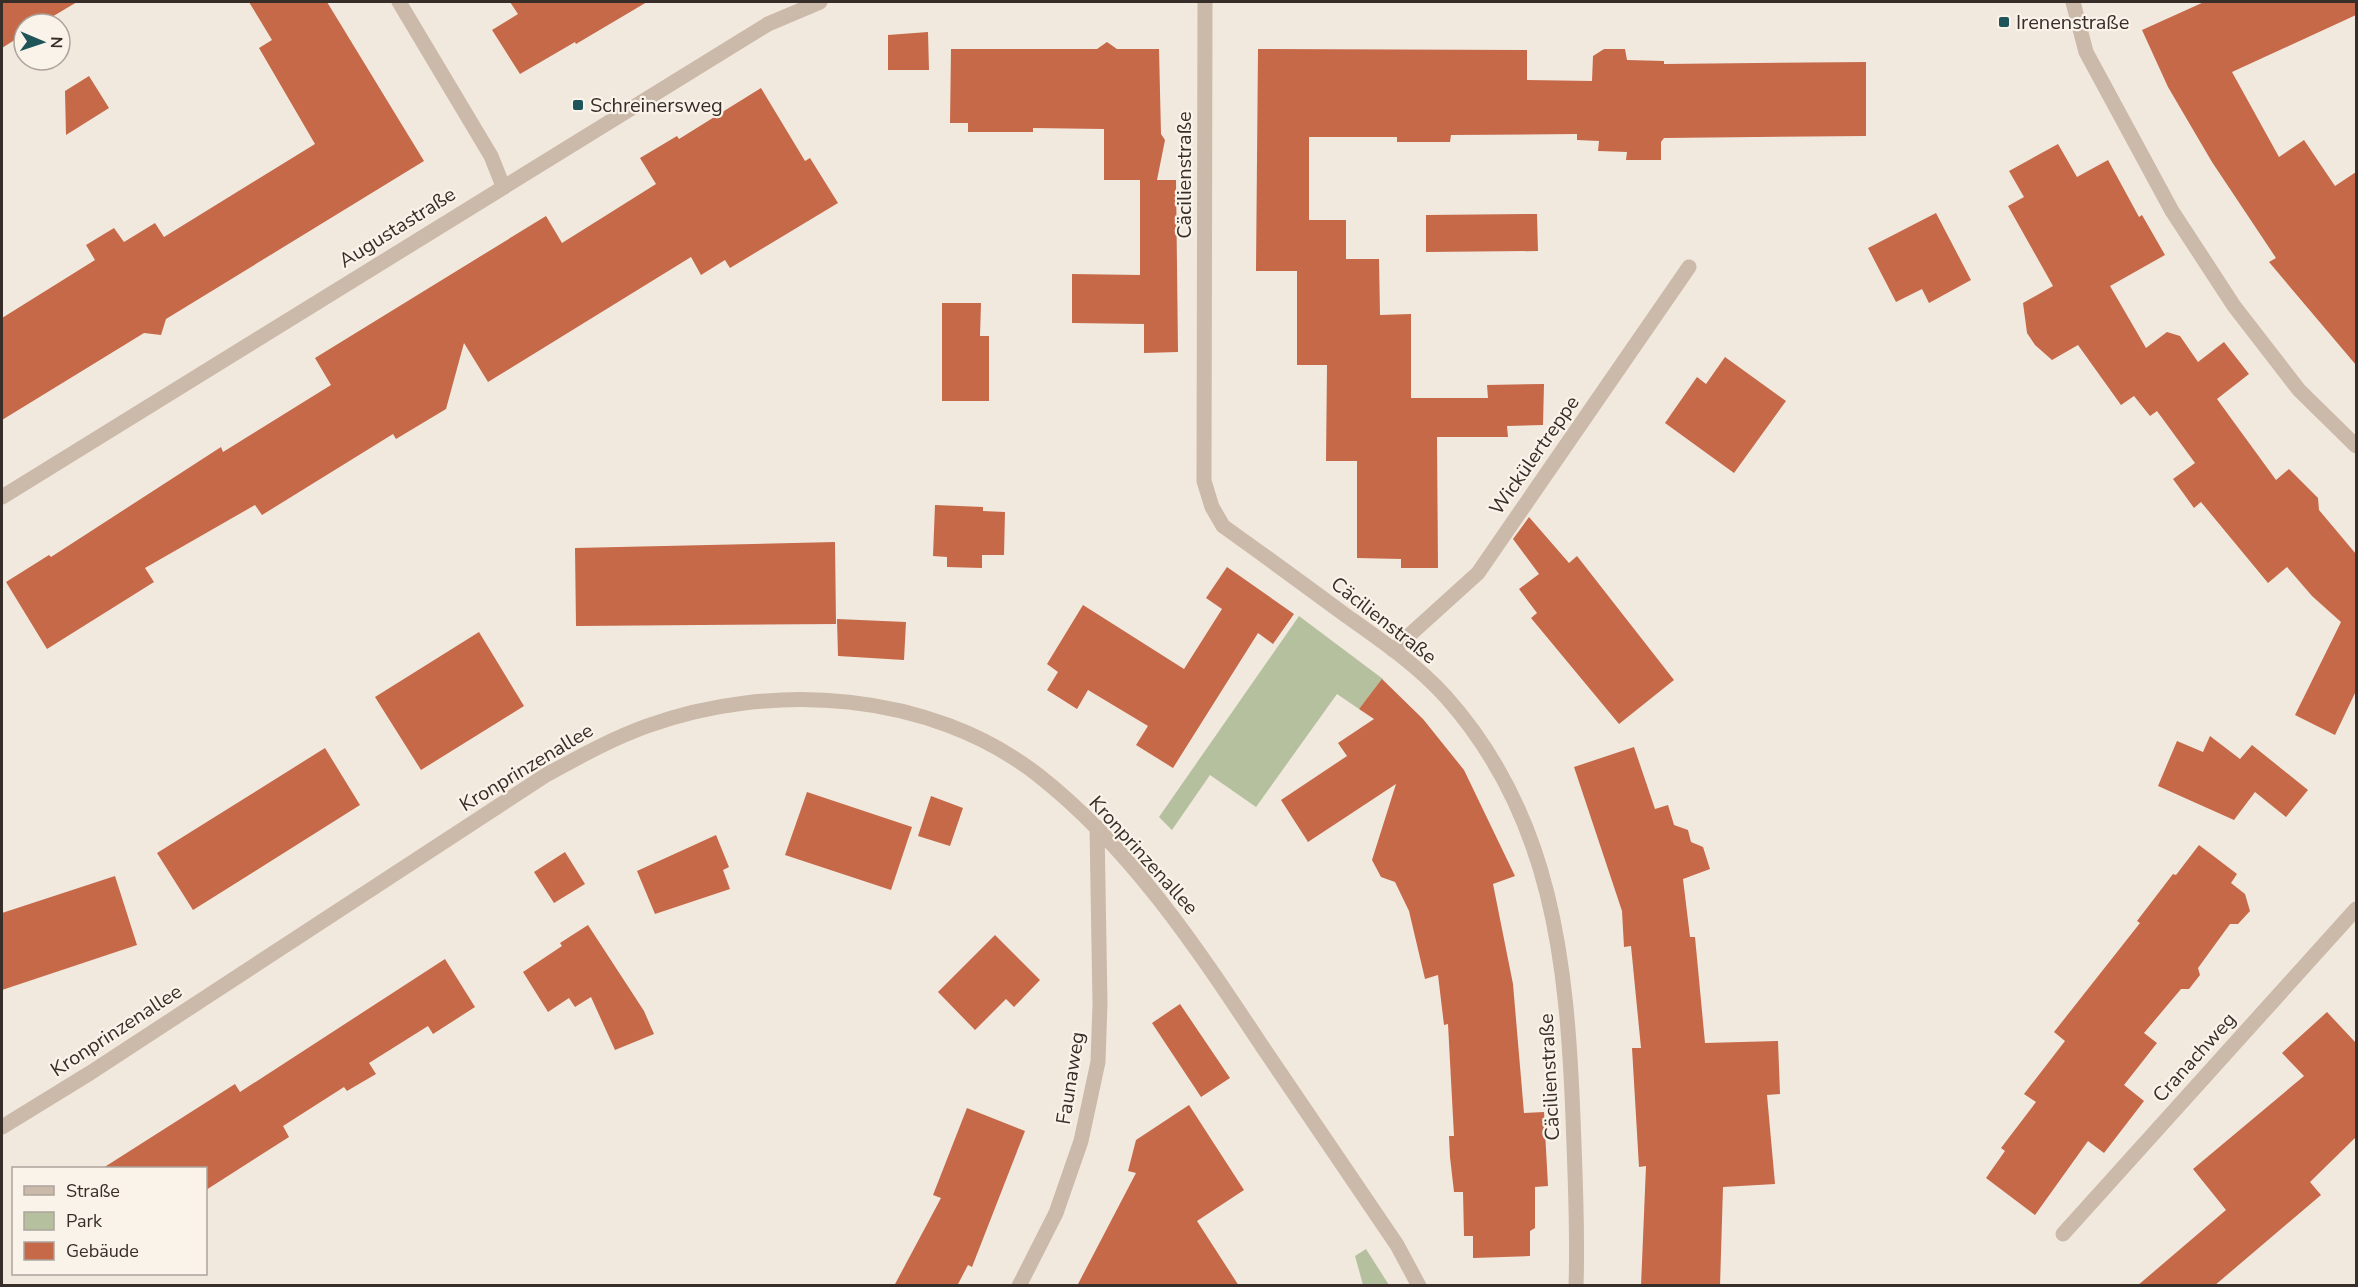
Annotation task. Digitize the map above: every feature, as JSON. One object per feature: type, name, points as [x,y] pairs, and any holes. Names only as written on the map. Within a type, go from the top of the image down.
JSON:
[{"type":"street","points":[[399,2],[491,156],[502,186]]},
{"type":"street","name":"Augustastraße","points":[[2,496],[768,24],[820,2]]},
{"type":"street","name":"Cäcilienstraße","points":[[1205,2],[1204,481],[1212,507],[1223,525],[1393,650],[1445,696],[1482,742],[1516,803],[1539,863],[1556,922],[1566,988],[1578,1239],[1576,1286]]},
{"type":"street","points":[[2073,2],[2086,52],[2172,211],[2234,306],[2292,380],[2356,446]]},
{"type":"street","name":"Wickülertreppe","points":[[1393,650],[1478,573],[1689,267]]},
{"type":"street","name":"Kronprinzenallee","points":[[2,1127],[90,1073],[546,775],[600,746],[678,717],[744,704],[796,700],[832,701],[890,709],[935,721],[990,744],[1038,775],[1097,827],[1137,872],[1201,953],[1397,1245],[1419,1286]]},
{"type":"street","name":"Faunaweg","points":[[1019,1286],[1060,1203],[1081,1141],[1098,1062],[1100,1004],[1097,827]]},
{"type":"street","name":"Cranachweg","points":[[2063,1234],[2356,909]]},
{"type":"green space","points":[[1299,616],[1383,679],[1359,709],[1337,694],[1256,807],[1210,775],[1172,830],[1159,817]]},
{"type":"green space","points":[[1366,1249],[1389,1285],[1363,1285],[1355,1256]]},
{"type":"building","points":[[2,2],[77,2],[60,12],[12,12],[12,42],[2,48]]},
{"type":"building","points":[[249,2],[327,2],[424,161],[166,319],[161,335],[144,333],[2,420],[2,318],[95,260],[86,245],[114,228],[124,242],[155,223],[164,237],[315,144],[259,48],[272,40]]},
{"type":"building","points":[[510,2],[647,2],[520,74],[492,30],[518,14]]},
{"type":"building","points":[[2204,2],[2356,2],[2356,15],[2232,72],[2279,157],[2304,140],[2335,186],[2356,172],[2356,365],[2269,262],[2276,258],[2212,162],[2168,87],[2142,30]]},
{"type":"building","points":[[928,32],[929,70],[888,70],[888,35]]},
{"type":"building","points":[[1107,42],[1117,49],[1159,49],[1161,134],[1165,140],[1157,180],[1176,180],[1178,352],[1144,353],[1144,324],[1072,323],[1072,274],[1140,275],[1140,180],[1104,180],[1104,129],[1033,128],[1033,132],[968,132],[968,123],[950,123],[951,49],[1097,49]]},
{"type":"building","points":[[1258,49],[1527,50],[1527,80],[1592,81],[1593,56],[1604,49],[1625,49],[1627,60],[1664,61],[1664,64],[1866,62],[1866,136],[1664,138],[1661,142],[1661,160],[1626,160],[1627,152],[1598,151],[1599,141],[1577,140],[1577,134],[1451,135],[1450,142],[1397,142],[1397,137],[1309,137],[1309,220],[1346,220],[1346,259],[1379,259],[1380,315],[1411,314],[1411,398],[1488,398],[1487,385],[1544,384],[1543,425],[1507,426],[1508,437],[1437,437],[1438,568],[1401,568],[1401,559],[1357,558],[1357,461],[1326,461],[1327,365],[1297,365],[1297,271],[1256,271]]},
{"type":"building","points":[[89,76],[109,108],[66,135],[65,91]]},
{"type":"building","points":[[761,88],[805,161],[810,158],[838,203],[730,268],[725,260],[701,275],[691,257],[488,382],[464,343],[446,409],[396,439],[393,434],[262,515],[255,505],[145,568],[154,582],[47,649],[6,582],[49,555],[51,557],[221,447],[223,452],[331,385],[315,358],[546,216],[562,243],[656,184],[640,158],[677,136],[679,139]]},
{"type":"building","points":[[2058,144],[2077,177],[2108,160],[2139,217],[2142,215],[2165,255],[2110,286],[2146,348],[2167,332],[2180,336],[2198,362],[2224,342],[2249,374],[2217,399],[2276,480],[2289,469],[2318,498],[2319,510],[2356,554],[2356,691],[2335,735],[2295,715],[2341,622],[2312,596],[2287,567],[2268,583],[2201,502],[2194,508],[2173,479],[2195,463],[2157,411],[2150,416],[2134,396],[2121,405],[2078,345],[2052,360],[2035,345],[2027,333],[2023,303],[2053,286],[2008,206],[2024,197],[2009,171]]},
{"type":"building","points":[[1936,213],[1971,280],[1929,303],[1922,289],[1896,302],[1868,248]]},
{"type":"building","points":[[1537,214],[1538,251],[1426,252],[1426,215]]},
{"type":"building","points":[[942,303],[981,303],[980,336],[989,336],[989,401],[942,401]]},
{"type":"building","points":[[1725,357],[1786,401],[1734,473],[1665,423],[1697,377],[1706,384]]},
{"type":"building","points":[[935,505],[983,507],[983,511],[1005,512],[1004,555],[982,555],[982,568],[947,567],[947,557],[933,556]]},
{"type":"building","points":[[1529,517],[1569,563],[1577,556],[1674,680],[1619,724],[1531,618],[1537,613],[1519,589],[1539,574],[1513,539]]},
{"type":"building","points":[[835,542],[836,624],[576,626],[575,548]]},
{"type":"building","points":[[1227,567],[1294,614],[1273,644],[1258,633],[1173,768],[1136,745],[1148,726],[1088,690],[1077,709],[1047,690],[1058,672],[1047,664],[1083,605],[1184,669],[1222,609],[1206,598]]},
{"type":"building","points":[[837,619],[906,622],[904,660],[838,656]]},
{"type":"building","points":[[479,632],[524,706],[421,770],[375,697]]},
{"type":"building","points":[[1382,679],[1423,719],[1464,770],[1515,876],[1493,884],[1513,984],[1524,1113],[1544,1112],[1548,1186],[1535,1187],[1535,1228],[1530,1231],[1530,1256],[1473,1258],[1473,1236],[1464,1236],[1463,1192],[1454,1192],[1450,1157],[1449,1136],[1454,1136],[1448,1024],[1444,1025],[1438,975],[1425,979],[1409,911],[1395,882],[1381,877],[1372,860],[1396,784],[1308,842],[1281,800],[1347,756],[1338,743],[1374,719],[1359,709]]},
{"type":"building","points":[[2210,736],[2240,759],[2252,745],[2308,790],[2286,817],[2255,792],[2234,820],[2158,786],[2177,741],[2203,752]]},
{"type":"building","points":[[1634,747],[1655,809],[1668,805],[1674,825],[1688,830],[1691,842],[1703,847],[1710,869],[1683,879],[1690,937],[1695,937],[1705,1043],[1778,1041],[1780,1094],[1767,1095],[1775,1184],[1723,1187],[1720,1286],[1641,1286],[1646,1166],[1639,1167],[1632,1048],[1641,1048],[1631,946],[1624,947],[1622,911],[1574,767]]},
{"type":"building","points":[[325,748],[360,805],[193,910],[157,853]]},
{"type":"building","points":[[807,792],[912,827],[891,890],[785,855]]},
{"type":"building","points":[[931,796],[963,808],[950,846],[918,836]]},
{"type":"building","points":[[716,835],[729,867],[723,870],[730,889],[655,914],[637,871]]},
{"type":"building","points":[[2199,845],[2237,874],[2231,883],[2245,894],[2250,911],[2238,924],[2230,924],[2198,968],[2200,975],[2189,989],[2181,989],[2144,1033],[2157,1043],[2124,1085],[2144,1101],[2104,1153],[2088,1141],[2035,1215],[1986,1178],[2005,1151],[2001,1148],[2036,1102],[2024,1094],[2065,1041],[2054,1032],[2140,923],[2137,921],[2173,874],[2176,875]]},
{"type":"building","points":[[565,852],[585,884],[554,903],[534,872]]},
{"type":"building","points":[[115,876],[137,945],[2,990],[2,913]]},
{"type":"building","points":[[588,925],[644,1011],[654,1034],[615,1050],[591,997],[575,1007],[569,998],[548,1012],[523,972],[562,946],[560,943]]},
{"type":"building","points":[[995,935],[1040,980],[1014,1007],[1006,999],[975,1030],[938,992]]},
{"type":"building","points":[[445,959],[475,1007],[433,1034],[428,1026],[369,1063],[376,1074],[347,1091],[344,1087],[283,1126],[289,1137],[207,1189],[207,1167],[105,1167],[235,1084],[240,1092]]},
{"type":"building","points":[[1180,1004],[1230,1078],[1201,1097],[1152,1023]]},
{"type":"building","points":[[2327,1012],[2356,1043],[2356,1137],[2310,1182],[2321,1195],[2214,1286],[2137,1286],[2226,1210],[2193,1169],[2304,1076],[2282,1053]]},
{"type":"building","points":[[1189,1105],[1244,1190],[1197,1221],[1239,1286],[1077,1286],[1136,1173],[1128,1171],[1136,1140]]},
{"type":"building","points":[[967,1108],[1025,1131],[972,1267],[968,1265],[957,1286],[894,1286],[941,1198],[933,1195]]},
{"type":"place","name":"Irenenstraße","points":[[2004,22]]},
{"type":"place","name":"Schreinersweg","points":[[578,105]]}]
